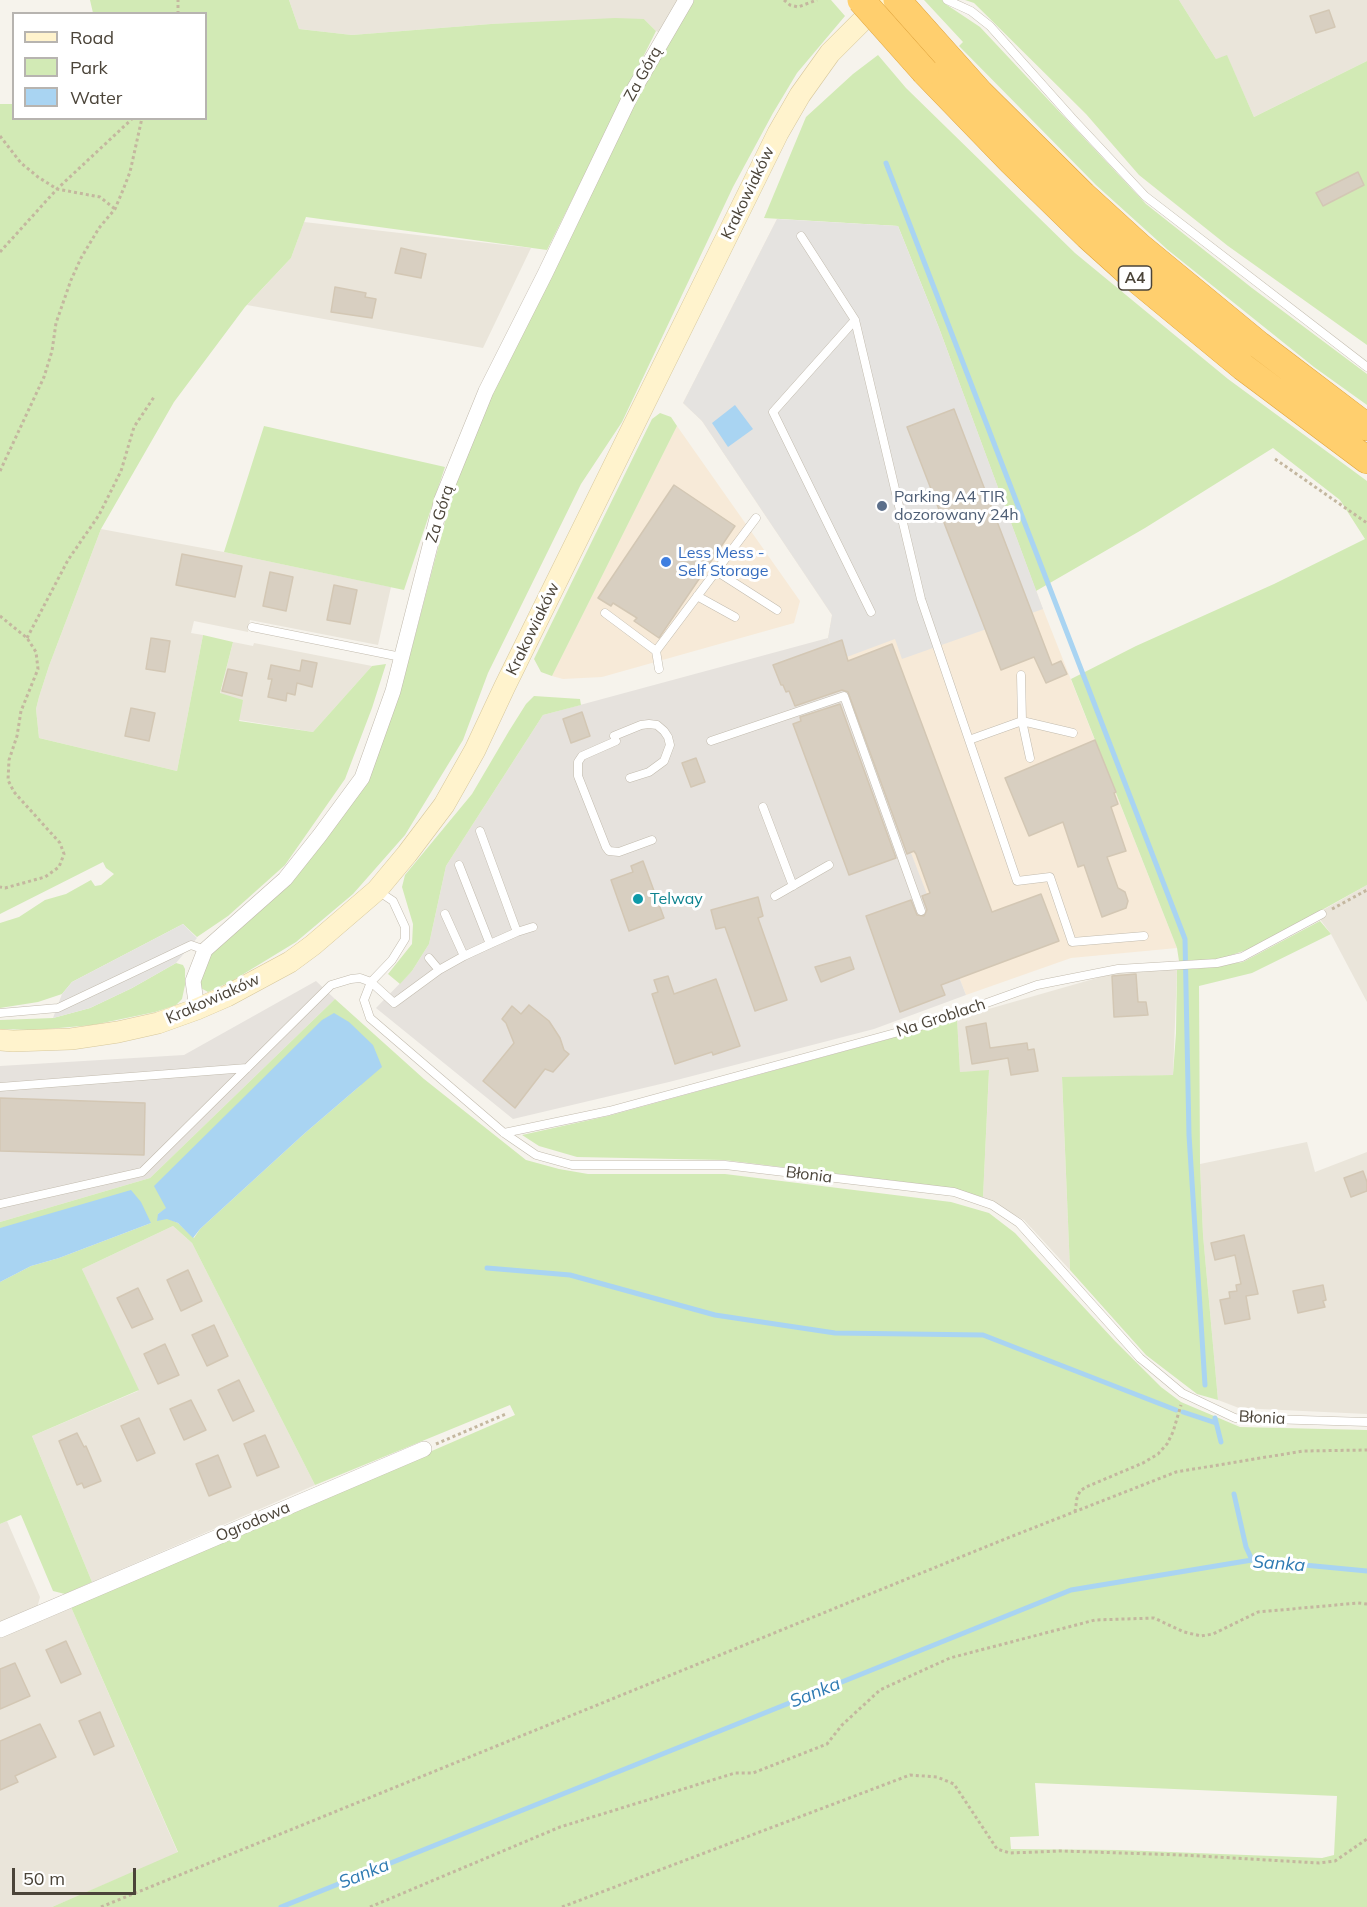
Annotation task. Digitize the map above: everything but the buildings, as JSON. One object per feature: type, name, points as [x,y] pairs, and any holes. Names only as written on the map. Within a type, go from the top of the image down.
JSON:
[{"type":"highway","name":"A4","points":[[861,0],[925,72],[1088,236],[1128,272],[1243,366],[1367,460]]},
{"type":"highway","name":"A4","points":[[897,0],[1022,135],[1140,247],[1259,345],[1367,427]]},
{"type":"main road","name":"Krakowiaków","points":[[0,1040],[25,1041],[83,1037],[158,1023],[197,1009],[256,982],[290,962],[346,918],[376,890],[408,854],[444,805],[475,750],[778,133],[800,95],[830,54],[883,0]]},
{"type":"street","name":"Za Górą","points":[[197,1009],[193,981],[205,950],[285,879],[362,778],[393,691],[442,499],[486,391],[633,91],[686,0]]},
{"type":"street","name":"Ogrodowa","points":[[0,1630],[424,1449]]},
{"type":"lane","points":[[948,0],[971,11],[990,26],[1145,196],[1367,367]]},
{"type":"lane","points":[[801,236],[855,320],[921,599],[1017,881],[1050,877],[1072,942],[1144,936]]},
{"type":"lane","points":[[855,320],[773,412],[871,612]]},
{"type":"lane","points":[[656,651],[756,518]]},
{"type":"lane","points":[[716,571],[777,610]]},
{"type":"lane","points":[[697,596],[735,617]]},
{"type":"lane","points":[[605,612],[656,651],[659,669]]},
{"type":"lane","points":[[252,627],[401,657]]},
{"type":"lane","points":[[1021,675],[1022,721],[1030,758]]},
{"type":"lane","points":[[711,741],[844,696],[921,911]]},
{"type":"lane","points":[[969,740],[1022,721],[1073,734]]},
{"type":"lane","points":[[630,778],[649,771],[664,761],[670,745],[668,737],[657,725],[641,725],[582,756],[578,762],[578,776],[606,847],[609,850],[620,852],[652,840]]},
{"type":"lane","points":[[763,807],[793,886]]},
{"type":"lane","points":[[480,831],[517,932]]},
{"type":"lane","points":[[459,865],[490,944]]},
{"type":"lane","points":[[775,896],[829,865]]},
{"type":"lane","points":[[371,982],[393,960],[405,939],[405,927],[393,901],[376,890]]},
{"type":"lane","points":[[445,914],[464,957]]},
{"type":"lane","name":"Na Groblach","points":[[504,1132],[609,1111],[928,1024],[1037,985],[1118,969],[1217,963],[1242,957],[1322,914]]},
{"type":"lane","points":[[0,1204],[142,1172],[331,985],[360,978],[371,982],[394,1003],[439,970],[490,944],[533,927]]},
{"type":"lane","points":[[0,1013],[58,1008],[190,945],[205,950]]},
{"type":"lane","points":[[429,958],[439,970]]},
{"type":"lane","name":"Błonia","points":[[371,982],[363,1000],[370,1018],[504,1132],[536,1155],[572,1165],[725,1165],[954,1192],[992,1205],[1019,1223],[1140,1358],[1184,1394],[1235,1418],[1367,1422]]},
{"type":"lane","points":[[0,1087],[247,1068]]},
{"type":"path","points":[[784,0],[798,7],[817,0]]},
{"type":"path","points":[[794,0],[798,7]]},
{"type":"path","points":[[0,252],[57,189],[131,120]]},
{"type":"path","points":[[0,471],[44,377],[52,351],[56,323],[71,280],[99,228],[115,209],[130,172],[141,120]]},
{"type":"path","points":[[0,136],[21,163],[38,177],[57,189],[100,197],[115,209]]},
{"type":"path","points":[[27,638],[68,560],[99,515],[121,471],[134,427],[154,397]]},
{"type":"path","points":[[1275,459],[1367,523]]},
{"type":"path","points":[[0,616],[27,638],[36,652],[38,669],[21,711],[17,736],[9,760],[8,780],[14,792],[60,843],[64,854],[59,867],[45,877],[5,888],[0,887]]},
{"type":"path","points":[[1322,914],[1367,890]]},
{"type":"path","points":[[1075,1512],[1080,1491],[1153,1458],[1167,1444],[1184,1394]]},
{"type":"path","points":[[424,1449],[506,1414]]},
{"type":"path","points":[[101,1907],[994,1543],[1183,1470],[1303,1451],[1367,1450]]},
{"type":"path","points":[[370,1907],[560,1827],[735,1773],[753,1773],[827,1744],[842,1725],[880,1690],[950,1658],[1095,1620],[1155,1618],[1184,1632],[1201,1636],[1213,1634],[1258,1612],[1367,1604]]},
{"type":"path","points":[[562,1907],[910,1775],[937,1776],[954,1784],[998,1849],[1010,1853],[1072,1851],[1319,1863],[1335,1862],[1367,1839]]},
{"type":"shaded area","points":[[289,0],[695,0],[671,38],[656,31],[644,19],[491,24],[352,35],[299,29]]},
{"type":"shaded area","points":[[1179,0],[1367,0],[1367,61],[1254,117],[1227,56],[1216,59]]},
{"type":"shaded area","points":[[777,219],[939,328],[1043,609],[1177,948],[1071,958],[966,995],[836,661],[828,638],[832,615],[702,421],[683,403]]},
{"type":"shaded area","name":"Parking A4 TIR dozorowany 24h","points":[[777,219],[898,226],[939,328],[1043,609],[902,659],[895,639],[836,661],[828,638],[832,615],[702,421],[683,403]]},
{"type":"shaded area","points":[[304,222],[531,248],[483,348],[247,305],[291,258]]},
{"type":"shaded area","points":[[677,426],[800,601],[794,623],[602,677],[563,679],[552,676]]},
{"type":"shaded area","points":[[101,529],[391,587],[378,645],[250,620],[248,632],[194,621],[191,633],[203,635],[177,771],[39,738],[36,709],[39,697]]},
{"type":"shaded area","points":[[828,638],[966,995],[874,1029],[669,1082],[513,1119],[376,1008],[412,971],[429,944],[446,866],[543,715]]},
{"type":"shaded area","points":[[233,642],[253,646],[254,643],[372,666],[313,732],[239,720],[220,694]]},
{"type":"shaded area","points":[[1367,885],[1367,1002],[1331,934],[1316,914]]},
{"type":"shaded area","points":[[183,924],[197,938],[176,963],[90,1008],[53,1018],[62,994],[72,982]]},
{"type":"shaded area","points":[[1177,969],[1173,1075],[1062,1078],[1070,1270],[1024,1220],[983,1197],[989,1071],[960,1072],[957,1018],[1118,972]]},
{"type":"shaded area","points":[[316,981],[335,999],[150,1178],[0,1222],[0,1066],[184,1055]]},
{"type":"shaded area","points":[[1307,1142],[1315,1172],[1367,1152],[1367,1414],[1239,1408],[1218,1400],[1203,1235],[1200,1164]]},
{"type":"shaded area","points":[[173,1226],[192,1243],[315,1485],[92,1582],[32,1436],[138,1391],[82,1269]]},
{"type":"shaded area","points":[[7,1521],[40,1597],[37,1608],[0,1624],[0,1524]]},
{"type":"shaded area","points":[[71,1607],[178,1853],[52,1907],[0,1907],[0,1637]]},
{"type":"green space","points":[[90,0],[289,0],[299,29],[352,35],[491,24],[615,18],[644,19],[656,31],[547,250],[306,217],[291,258],[245,307],[174,402],[101,529],[39,697],[36,709],[39,738],[177,771],[203,635],[233,642],[220,693],[243,700],[239,721],[313,732],[372,666],[386,664],[345,779],[285,865],[228,916],[197,937],[183,924],[72,982],[62,994],[38,1002],[0,1008],[0,923],[19,917],[45,900],[66,894],[91,880],[95,886],[101,885],[114,874],[106,868],[103,862],[0,914],[0,104],[12,104],[12,120],[207,120],[207,12],[93,12]]},
{"type":"green space","points":[[694,0],[831,0],[845,16],[797,73],[733,187],[622,422],[581,484],[488,673],[463,740],[405,835],[353,894],[296,942],[232,981],[208,992],[199,987],[206,958],[328,836],[410,655],[453,491],[490,395],[643,88]]},
{"type":"green space","points":[[924,0],[942,0],[980,27],[1146,204],[1252,288],[1367,374],[1367,405],[1314,367],[1168,250],[1096,185],[959,46],[963,42]]},
{"type":"green space","points":[[965,0],[1179,0],[1216,59],[1227,55],[1254,117],[1367,61],[1367,345],[1228,246],[1139,175],[1086,114],[974,3]]},
{"type":"green space","points":[[878,55],[906,88],[1075,253],[1228,379],[1367,481],[1367,885],[1255,947],[1214,961],[1179,961],[1177,948],[1071,679],[1136,646],[1274,584],[1365,539],[1340,500],[1273,448],[1145,528],[1036,591],[939,328],[898,226],[764,218],[806,117],[853,74]]},
{"type":"green space","points":[[660,413],[671,417],[677,426],[552,676],[541,672],[534,659],[652,419]]},
{"type":"green space","points":[[264,426],[445,467],[404,590],[224,552]]},
{"type":"green space","points":[[534,696],[580,699],[581,705],[543,715],[446,866],[429,944],[412,971],[400,984],[388,974],[412,944],[413,924],[402,887],[405,875],[472,794],[526,704]]},
{"type":"green space","points":[[1320,921],[1331,934],[1252,973],[1199,986],[1200,1164],[1203,1235],[1218,1400],[1197,1394],[1146,1355],[1070,1270],[1062,1077],[1173,1075],[1177,969],[1195,969],[1243,962]]},
{"type":"green space","points":[[176,963],[183,965],[185,969],[185,985],[182,999],[176,1005],[155,1012],[93,1025],[36,1030],[0,1029],[0,1020],[53,1018],[90,1008]]},
{"type":"green space","points":[[335,999],[424,1079],[526,1160],[588,1174],[725,1174],[951,1202],[989,1213],[1015,1233],[1114,1340],[1161,1387],[1181,1402],[1240,1427],[1367,1430],[1367,1907],[52,1907],[178,1852],[71,1607],[515,1415],[510,1405],[315,1485],[192,1243],[173,1226],[82,1269],[139,1390],[32,1436],[92,1582],[65,1594],[53,1591],[21,1515],[0,1524],[0,1282],[31,1266],[59,1258],[151,1223],[0,1228],[0,1222],[150,1178]],"holes":[[[361,1085],[200,1229],[194,1238],[178,1223],[158,1214]],[[1035,1783],[1337,1796],[1334,1855],[1322,1858],[1120,1850],[1011,1849],[1010,1837],[1039,1836]]]},
{"type":"green space","points":[[957,1018],[960,1072],[989,1070],[983,1197],[928,1185],[724,1160],[577,1157],[539,1146],[522,1135],[608,1116],[932,1027]]},
{"type":"water","points":[[735,405],[753,429],[728,447],[712,423]]},
{"type":"water","points":[[334,1013],[349,1022],[373,1045],[382,1067],[305,1133],[193,1238],[178,1223],[167,1219],[157,1221],[158,1214],[166,1208],[154,1186],[322,1020]]},
{"type":"water","points":[[131,1190],[141,1202],[151,1223],[59,1258],[31,1266],[0,1282],[0,1228]]},
{"type":"waterway","points":[[886,163],[1185,939],[1189,1135],[1205,1385]]},
{"type":"waterway","points":[[487,1268],[570,1275],[715,1315],[835,1333],[983,1335],[1176,1410]]},
{"type":"waterway","points":[[1183,1412],[1216,1423]]},
{"type":"waterway","points":[[1215,1418],[1221,1442]]},
{"type":"waterway","points":[[1234,1494],[1246,1547],[1252,1560]]},
{"type":"waterway","name":"Sanka","points":[[281,1907],[1071,1590],[1252,1560],[1367,1571]]},
{"type":"place","name":"Parking A4 TIR dozorowany 24h","points":[[882,506]]},
{"type":"place","name":"Less Mess - Self Storage","points":[[666,562]]},
{"type":"place","name":"Telway","points":[[638,899]]}]
